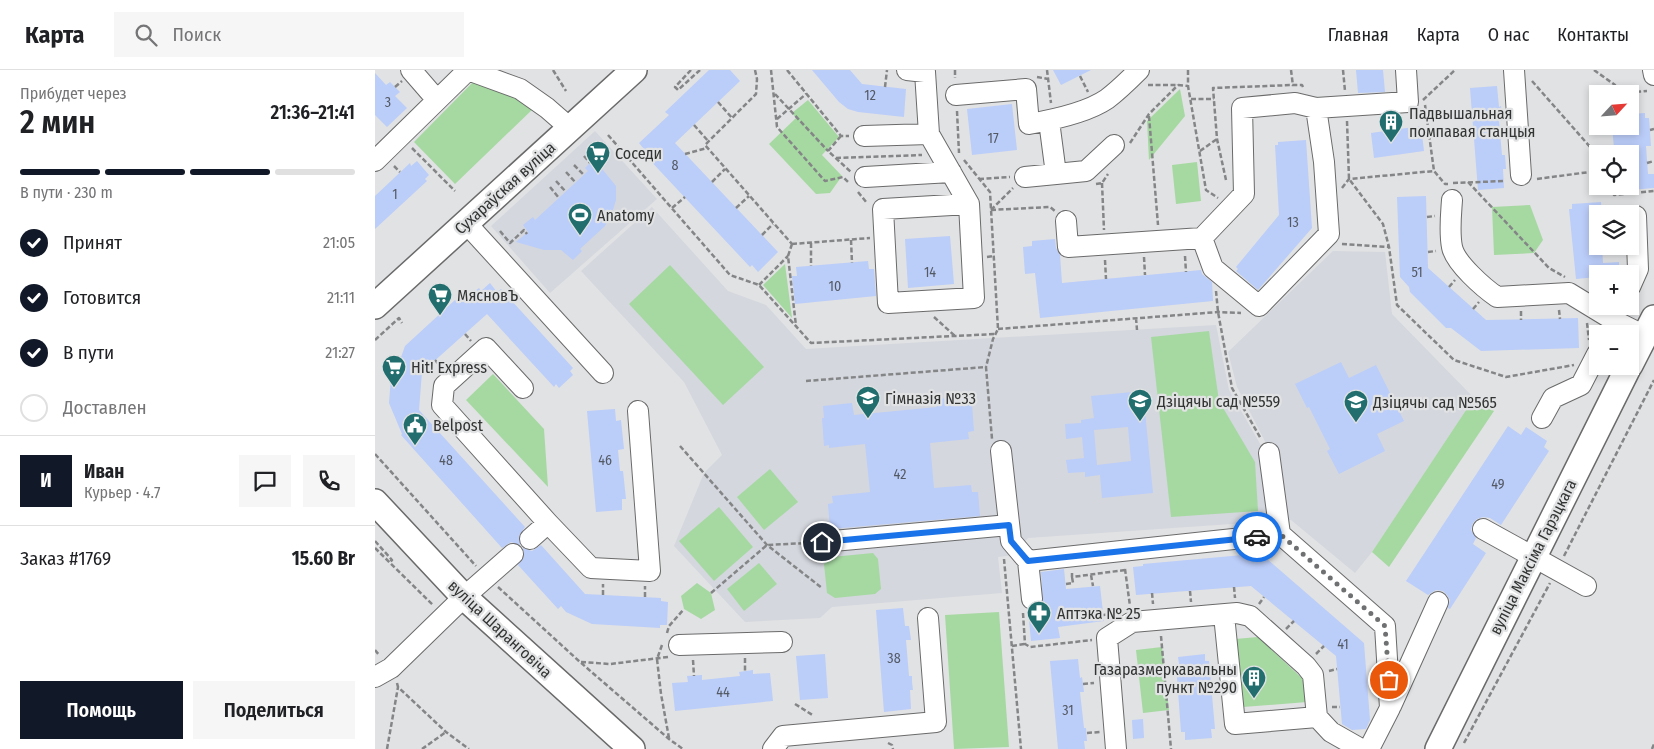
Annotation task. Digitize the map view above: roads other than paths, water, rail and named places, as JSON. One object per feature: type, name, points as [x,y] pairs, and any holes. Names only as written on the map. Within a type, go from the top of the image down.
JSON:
[{"type":"main road","name":"Сухараўская вуліца","points":[[375,306],[635,70]]},
{"type":"main road","name":"вуліца Максіма Гарэцкага","points":[[1639,348],[1649,327]]},
{"type":"main road","name":"вуліца Максіма Гарэцкага","points":[[1438,749],[1533,556],[1625,375]]},
{"type":"main road","name":"вуліца Шаранговіча","points":[[375,502],[464,596],[632,749]]},
{"type":"lane","points":[[411,70],[437,100]]},
{"type":"lane","points":[[375,161],[468,70],[520,89],[547,108],[570,128]]},
{"type":"lane","points":[[907,70],[925,72],[929,134],[946,163],[969,204],[973,298],[888,303],[883,209],[877,207],[861,181],[946,163]]},
{"type":"lane","points":[[955,89],[1026,89],[1029,124],[1051,120],[1105,100],[1139,70]]},
{"type":"lane","points":[[1066,221],[1068,248],[1202,238],[1244,194],[1242,108],[1295,102],[1316,108],[1408,102],[1416,97],[1406,70]]},
{"type":"lane","points":[[1653,70],[1654,75]]},
{"type":"lane","points":[[1521,74],[1521,178]]},
{"type":"lane","points":[[1202,238],[1213,268],[1259,306],[1329,234],[1324,162],[1316,108]]},
{"type":"lane","points":[[1051,120],[1056,174]]},
{"type":"lane","points":[[864,136],[929,134]]},
{"type":"lane","points":[[1025,177],[1086,171],[1114,145]]},
{"type":"lane","points":[[1453,200],[1451,214],[1452,249],[1465,269],[1488,291],[1497,296],[1569,293],[1615,320],[1649,327]]},
{"type":"lane","points":[[877,207],[969,204]]},
{"type":"lane","points":[[466,223],[603,373]]},
{"type":"lane","points":[[523,388],[486,348],[444,386],[443,405],[548,523],[591,568],[650,571],[638,411]]},
{"type":"lane","points":[[1542,418],[1553,398],[1581,385],[1589,361]]},
{"type":"lane","points":[[997,447],[1011,541],[1028,561],[1030,607]]},
{"type":"lane","points":[[1269,453],[1280,534],[1385,626],[1390,708]]},
{"type":"lane","points":[[530,539],[548,523]]},
{"type":"lane","points":[[822,542],[1009,525]]},
{"type":"lane","points":[[1483,529],[1585,586]]},
{"type":"lane","points":[[1028,561],[1280,534]]},
{"type":"lane","points":[[383,673],[464,596],[513,554]]},
{"type":"lane","points":[[1369,749],[1439,602]]},
{"type":"lane","points":[[1115,749],[1107,638],[1132,622],[1237,613],[1250,616],[1313,675],[1317,718],[1332,740],[1361,749]]},
{"type":"lane","points":[[1224,615],[1235,724],[1317,718]]},
{"type":"lane","points":[[773,749],[783,736],[936,722],[928,618]]},
{"type":"lane","points":[[679,645],[782,642]]},
{"type":"place","name":"Падвышальная помпавая станцыя","points":[[1391,143]]},
{"type":"place","name":"Соседи","points":[[598,174]]},
{"type":"place","name":"Anatomy","points":[[580,236]]},
{"type":"place","name":"МясновЪ","points":[[440,316]]},
{"type":"place","name":"Hit! Express","points":[[394,388]]},
{"type":"place","name":"Гімназія №33","points":[[868,419]]},
{"type":"place","name":"Дзіцячы сад №559","points":[[1140,422]]},
{"type":"place","name":"Дзіцячы сад №565","points":[[1356,423]]},
{"type":"place","name":"Belpost","points":[[415,446]]},
{"type":"place","name":"Аптэка № 25","points":[[1039,634]]},
{"type":"place","name":"Газаразмеркавальны пункт №290","points":[[1254,699]]}]
